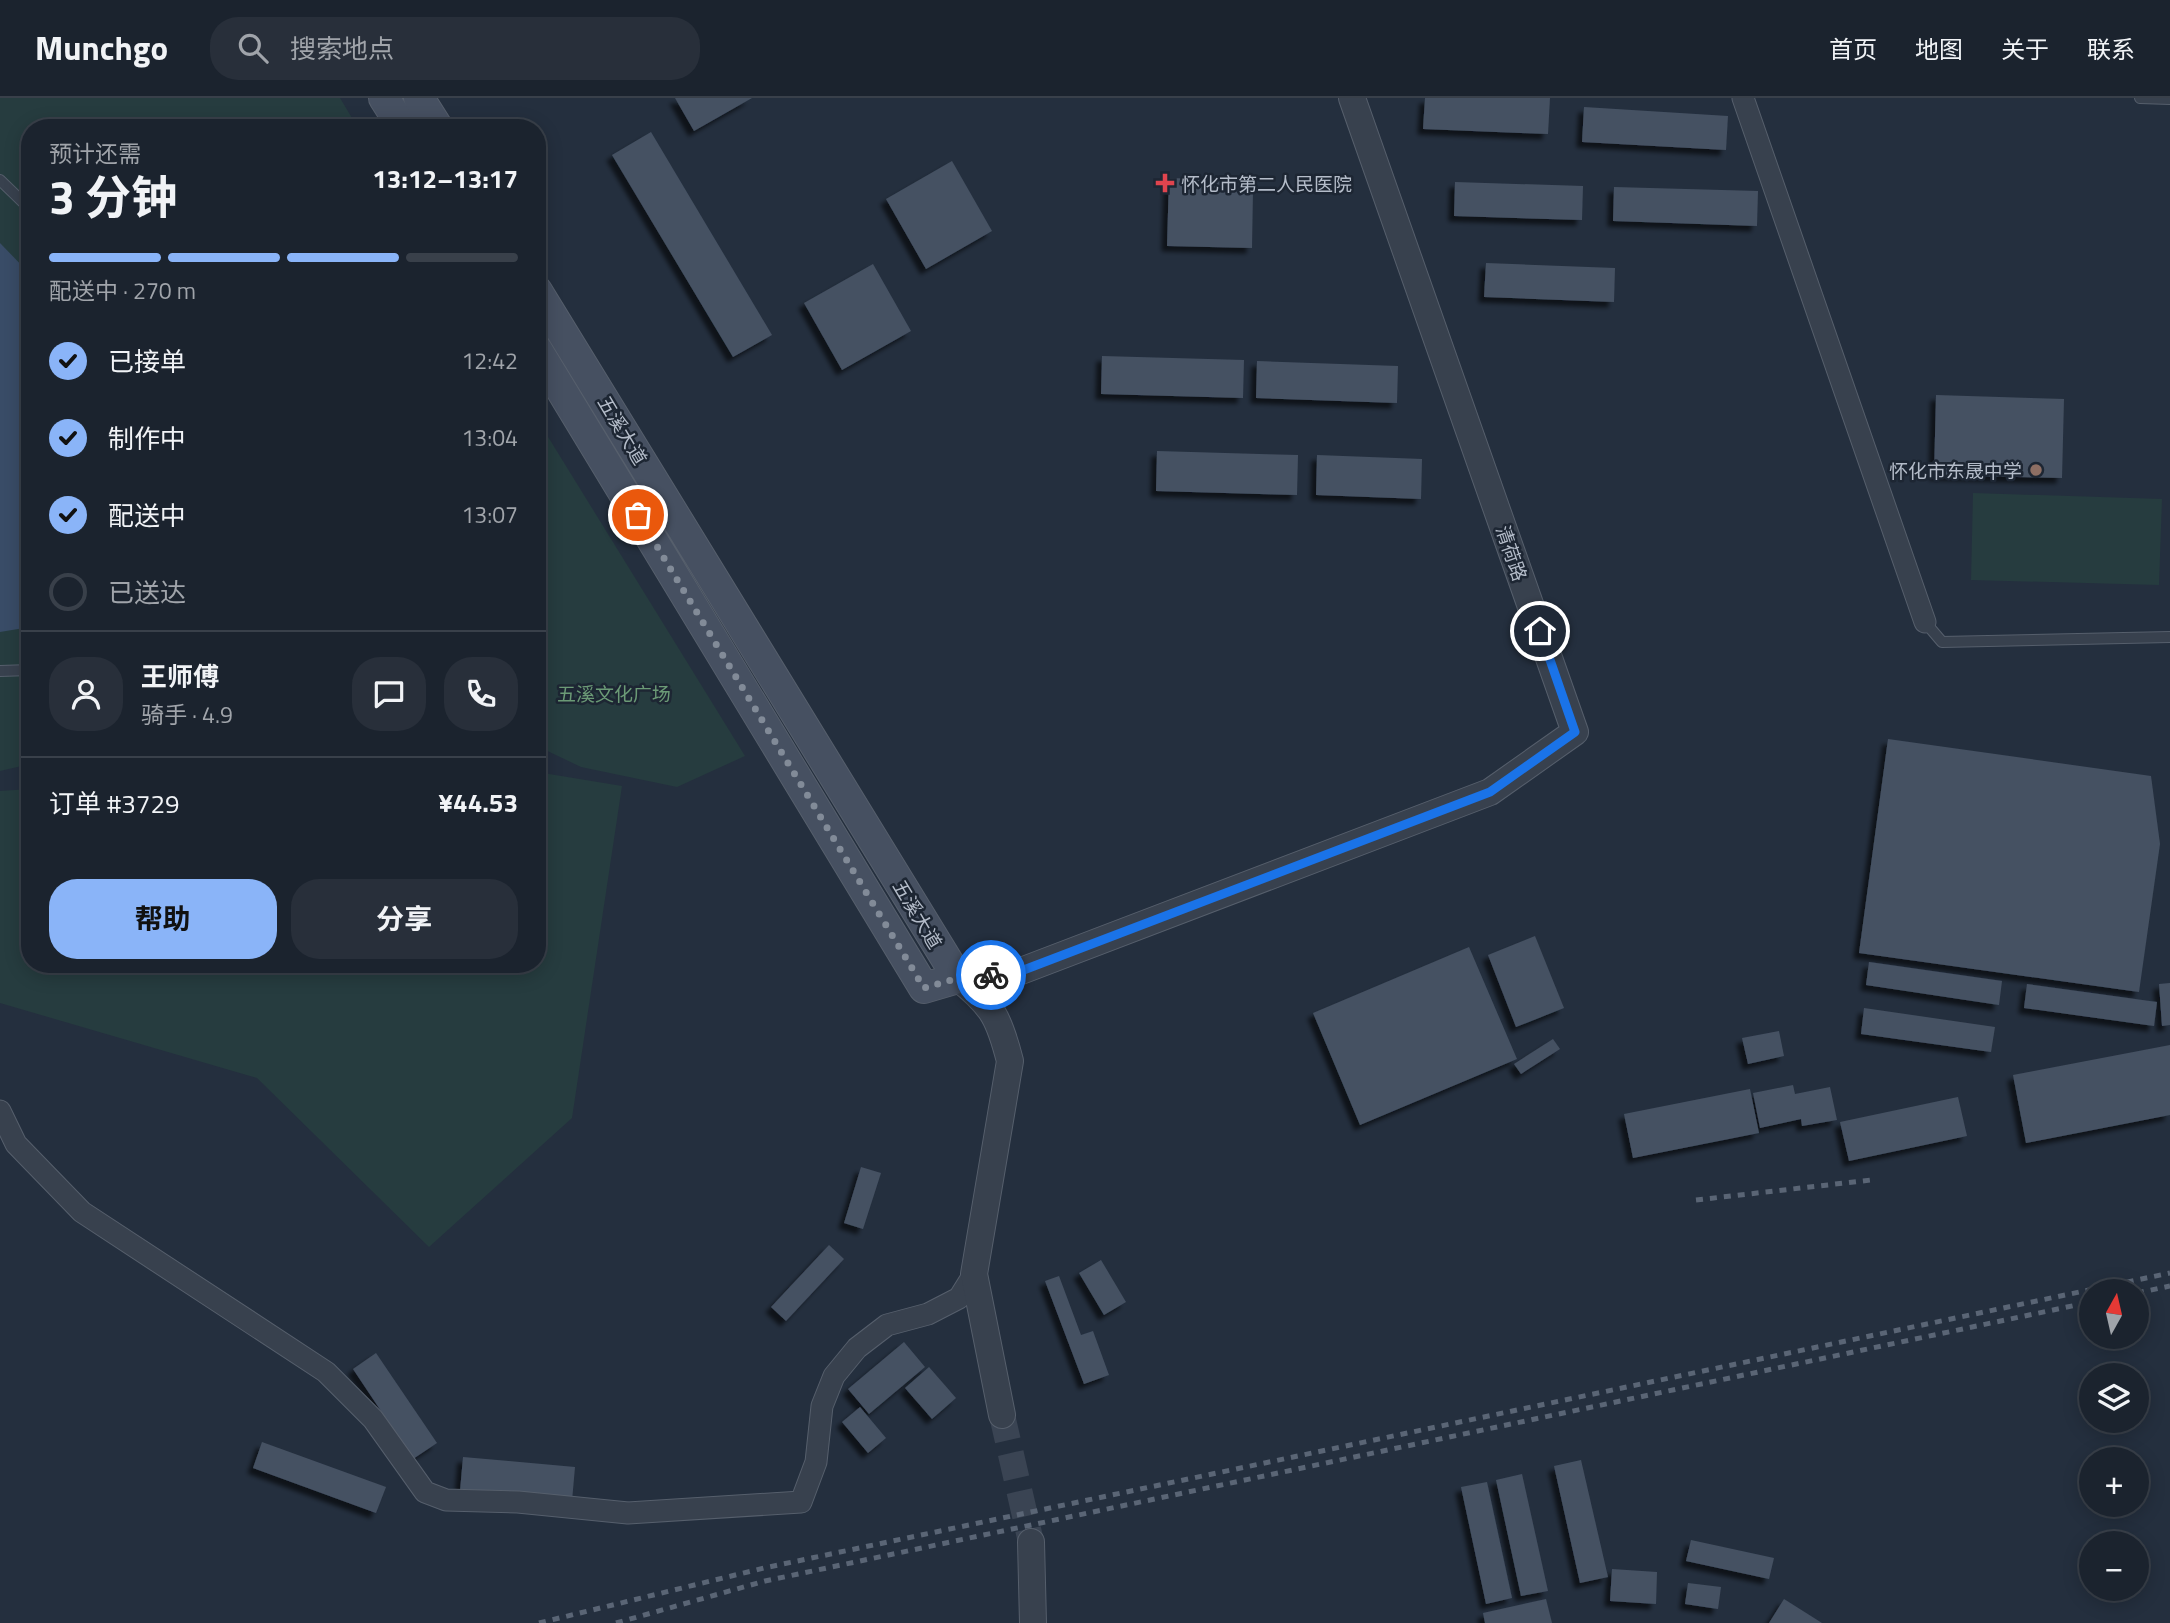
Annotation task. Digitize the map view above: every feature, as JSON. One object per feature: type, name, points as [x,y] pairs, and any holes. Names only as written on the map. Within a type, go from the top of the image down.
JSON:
[{"type":"main road","points":[[384,98],[397,119]]},
{"type":"main road","points":[[419,98],[432,119]]},
{"type":"main road","name":"五溪大道","points":[[546,306],[958,978],[924,988],[546,365]]},
{"type":"street","name":"清荷路","points":[[958,978],[1021,971],[1490,792],[1575,732],[1352,98]]},
{"type":"street","points":[[1743,98],[1925,622]]},
{"type":"street","points":[[958,978],[987,1001],[1003,1033],[1010,1062],[974,1274],[1002,1415]]},
{"type":"street","points":[[0,1111],[16,1144],[82,1212],[326,1372],[373,1419],[425,1492],[446,1500],[518,1502],[628,1513],[801,1502],[816,1462],[822,1406],[834,1376],[857,1348],[887,1325],[928,1314],[959,1298],[974,1274]]},
{"type":"street","points":[[1031,1542],[1032,1623]]},
{"type":"lane","points":[[2140,98],[2170,99]]},
{"type":"lane","points":[[0,180],[21,200]]},
{"type":"lane","points":[[1925,622],[1941,642],[2170,637]]},
{"type":"lane","points":[[0,671],[21,670]]},
{"type":"green space","points":[[0,98],[340,98],[353,119],[21,119],[21,766],[0,771]]},
{"type":"green space","name":"五溪文化广场","points":[[546,434],[745,756],[677,787],[581,767],[546,750]]},
{"type":"green space","points":[[1973,493],[2162,499],[2159,585],[1971,580]]},
{"type":"green space","points":[[546,773],[622,786],[572,1118],[429,1247],[257,1078],[0,1003],[0,791],[21,790],[21,973],[546,973]]},
{"type":"water","points":[[0,243],[21,265],[21,628],[0,632]]},
{"type":"building","points":[[675,98],[752,98],[694,131]]},
{"type":"building","points":[[1425,98],[1550,98],[1548,134],[1423,129]]},
{"type":"building","points":[[1584,107],[1728,116],[1726,150],[1582,142]]},
{"type":"building","points":[[651,132],[772,335],[733,357],[612,155]]},
{"type":"building","points":[[952,161],[992,231],[926,269],[886,199]]},
{"type":"building","points":[[1169,178],[1235,180],[1235,190],[1253,190],[1252,248],[1167,246]]},
{"type":"building","points":[[1455,182],[1583,186],[1582,220],[1454,216]]},
{"type":"building","points":[[1614,187],[1758,191],[1757,226],[1613,221]]},
{"type":"building","points":[[1486,263],[1615,268],[1614,302],[1484,297]]},
{"type":"building","points":[[873,264],[911,331],[842,370],[804,303]]},
{"type":"building","points":[[1102,356],[1244,360],[1243,398],[1101,394]]},
{"type":"building","points":[[1257,361],[1398,366],[1397,403],[1256,398]]},
{"type":"building","points":[[1936,395],[2064,399],[2062,478],[1934,475]]},
{"type":"building","points":[[1157,451],[1298,455],[1297,495],[1156,491]]},
{"type":"building","points":[[1317,455],[1422,459],[1421,499],[1316,495]]},
{"type":"building","points":[[1888,739],[2151,776],[2160,844],[2139,992],[1859,953]]},
{"type":"building","points":[[1535,936],[1564,1008],[1516,1027],[1488,955]]},
{"type":"building","points":[[1469,947],[1517,1059],[1360,1125],[1313,1013]]},
{"type":"building","points":[[1869,962],[2002,981],[1999,1005],[1866,985]]},
{"type":"building","points":[[2170,983],[2170,1025],[2162,1026],[2159,984]]},
{"type":"building","points":[[2027,984],[2157,1002],[2154,1026],[2024,1008]]},
{"type":"building","points":[[1864,1008],[1995,1027],[1991,1052],[1861,1034]]},
{"type":"building","points":[[1779,1031],[1784,1056],[1748,1064],[1742,1038]]},
{"type":"building","points":[[1553,1039],[1560,1049],[1521,1074],[1514,1064]]},
{"type":"building","points":[[2170,1045],[2170,1115],[2026,1143],[2013,1075]]},
{"type":"building","points":[[1793,1085],[1795,1094],[1830,1087],[1837,1120],[1802,1126],[1801,1119],[1760,1128],[1753,1093]]},
{"type":"building","points":[[1750,1089],[1759,1133],[1633,1158],[1624,1114]]},
{"type":"building","points":[[1958,1097],[1967,1136],[1849,1161],[1840,1122]]},
{"type":"building","points":[[861,1167],[881,1173],[863,1229],[844,1223]]},
{"type":"building","points":[[829,1245],[844,1259],[786,1321],[771,1307]]},
{"type":"building","points":[[1101,1260],[1126,1302],[1104,1315],[1079,1273]]},
{"type":"building","points":[[1059,1276],[1081,1335],[1093,1331],[1109,1375],[1084,1384],[1045,1281]]},
{"type":"building","points":[[904,1342],[925,1367],[869,1414],[848,1389]]},
{"type":"building","points":[[376,1353],[437,1443],[413,1459],[353,1369]]},
{"type":"building","points":[[929,1367],[956,1398],[932,1419],[905,1388]]},
{"type":"building","points":[[860,1407],[886,1438],[868,1453],[842,1422]]},
{"type":"building","points":[[262,1442],[386,1487],[376,1513],[253,1468]]},
{"type":"building","points":[[463,1457],[575,1467],[572,1501],[460,1491]]},
{"type":"building","points":[[1581,1460],[1608,1577],[1580,1583],[1554,1466]]},
{"type":"building","points":[[1522,1474],[1548,1591],[1521,1596],[1496,1480]]},
{"type":"building","points":[[1487,1482],[1512,1598],[1486,1604],[1461,1487]]},
{"type":"building","points":[[1691,1540],[1774,1558],[1769,1579],[1686,1561]]},
{"type":"building","points":[[1612,1569],[1657,1572],[1656,1604],[1610,1601]]},
{"type":"building","points":[[1688,1583],[1721,1587],[1718,1609],[1685,1604]]},
{"type":"building","points":[[1546,1599],[1552,1623],[1485,1623],[1483,1613]]},
{"type":"building","points":[[1784,1599],[1822,1623],[1769,1623]]},
{"type":"tunnel","points":[[1002,1415],[1031,1542]]},
{"type":"railway","points":[[1696,1200],[1871,1180]]},
{"type":"railway","points":[[539,1623],[764,1568],[2170,1273]]},
{"type":"railway","points":[[2149,1290],[2170,1286]]},
{"type":"railway","points":[[616,1623],[765,1581],[2079,1305]]},
{"type":"way so far","points":[[638,515],[924,988],[958,978],[991,975]]},
{"type":"place","name":"怀化市第二人民医院","points":[[1165,183]]},
{"type":"place","name":"怀化市东晟中学","points":[[2036,470]]},
{"type":"route","points":[[991,975],[1021,971],[1490,792],[1575,732],[1540,631]]}]
